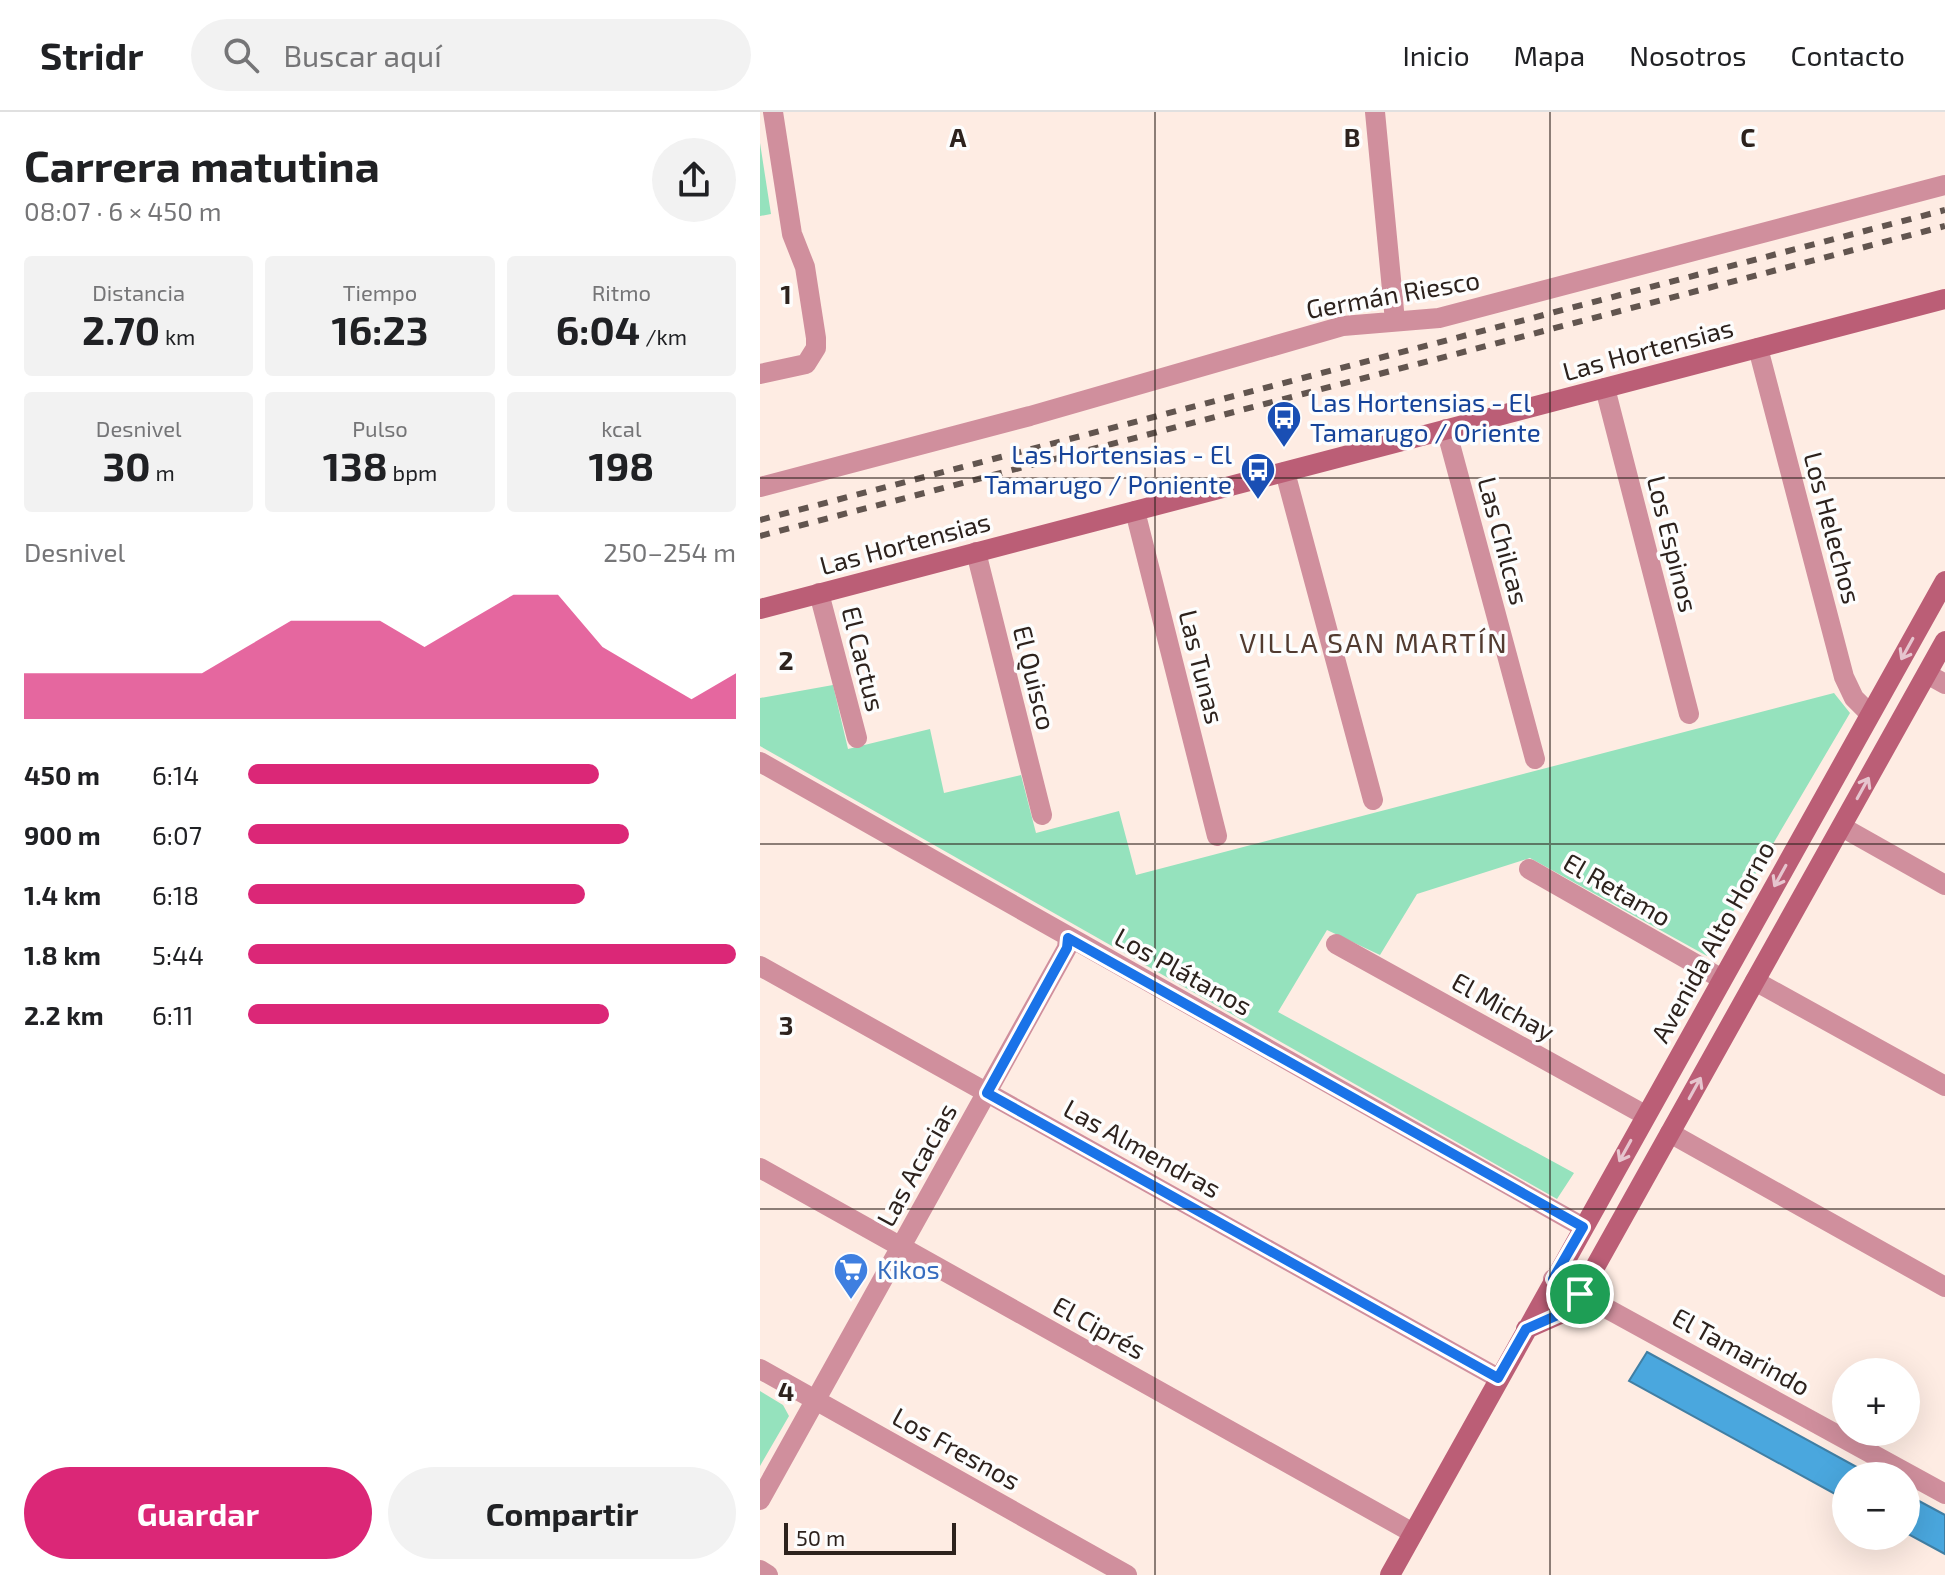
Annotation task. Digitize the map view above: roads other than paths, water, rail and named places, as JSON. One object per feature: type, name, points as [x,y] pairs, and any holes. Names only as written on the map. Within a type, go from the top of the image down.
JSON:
[{"type":"street","points":[[760,374],[796,369],[813,356],[816,338],[805,267],[792,234],[773,112]]},
{"type":"street","points":[[1375,112],[1395,321]]},
{"type":"street","name":"Germán Riesco","points":[[760,487],[1030,416],[1343,326],[1439,318],[1945,185]]},
{"type":"street","name":"Las Hortensias","points":[[760,609],[1945,299]]},
{"type":"street","name":"Los Helechos","points":[[1758,348],[1844,677],[1854,698],[1870,714]]},
{"type":"street","name":"Los Espinos","points":[[1605,388],[1689,714]]},
{"type":"street","name":"Las Chilcas","points":[[1446,429],[1535,759]]},
{"type":"street","points":[[1285,472],[1373,800]]},
{"type":"street","name":"Las Tunas","points":[[1135,511],[1217,836]]},
{"type":"street","name":"El Quisco","points":[[976,552],[1042,815]]},
{"type":"street","name":"Avenida Alto Horno","points":[[1390,1575],[1945,581]]},
{"type":"street","name":"El Cactus","points":[[819,593],[857,738]]},
{"type":"street","points":[[1526,1329],[1560,1314],[1580,1294],[1842,827],[1936,679],[1945,641]]},
{"type":"street","name":"Los Plátanos","points":[[760,762],[1583,1227]]},
{"type":"street","points":[[1842,827],[1945,885]]},
{"type":"street","name":"El Retamo","points":[[1529,869],[1722,979]]},
{"type":"street","name":"Las Acacias","points":[[760,1500],[1067,948],[1068,938]]},
{"type":"street","name":"El Michay","points":[[1336,944],[1645,1115]]},
{"type":"street","name":"Las Almendras","points":[[760,966],[1498,1378]]},
{"type":"street","points":[[1755,981],[1945,1086]]},
{"type":"street","points":[[1670,1133],[1945,1287]]},
{"type":"street","name":"El Ciprés","points":[[760,1168],[1413,1533]]},
{"type":"street","name":"El Tamarindo","points":[[1553,1279],[1945,1494]]},
{"type":"street","name":"Los Fresnos","points":[[760,1369],[1127,1575]]},
{"type":"street","points":[[760,1570],[768,1575]]},
{"type":"water","points":[[1647,1352],[1847,1462],[1832,1462],[1832,1492],[1629,1381]]},
{"type":"water","points":[[1920,1502],[1945,1515],[1945,1554],[1920,1541]]},
{"type":"railway","points":[[760,520],[1945,210]]},
{"type":"railway","points":[[760,536],[1945,226]]},
{"type":"place","name":"Las Hortensias - El Tamarugo / Oriente","points":[[1284,449]]},
{"type":"place","name":"Las Hortensias - El Tamarugo / Poniente","points":[[1258,501]]},
{"type":"place","name":"Kikos","points":[[851,1301]]},
{"type":"district","name":"VILLA SAN MARTÍN","points":[[1374,643]]}]
